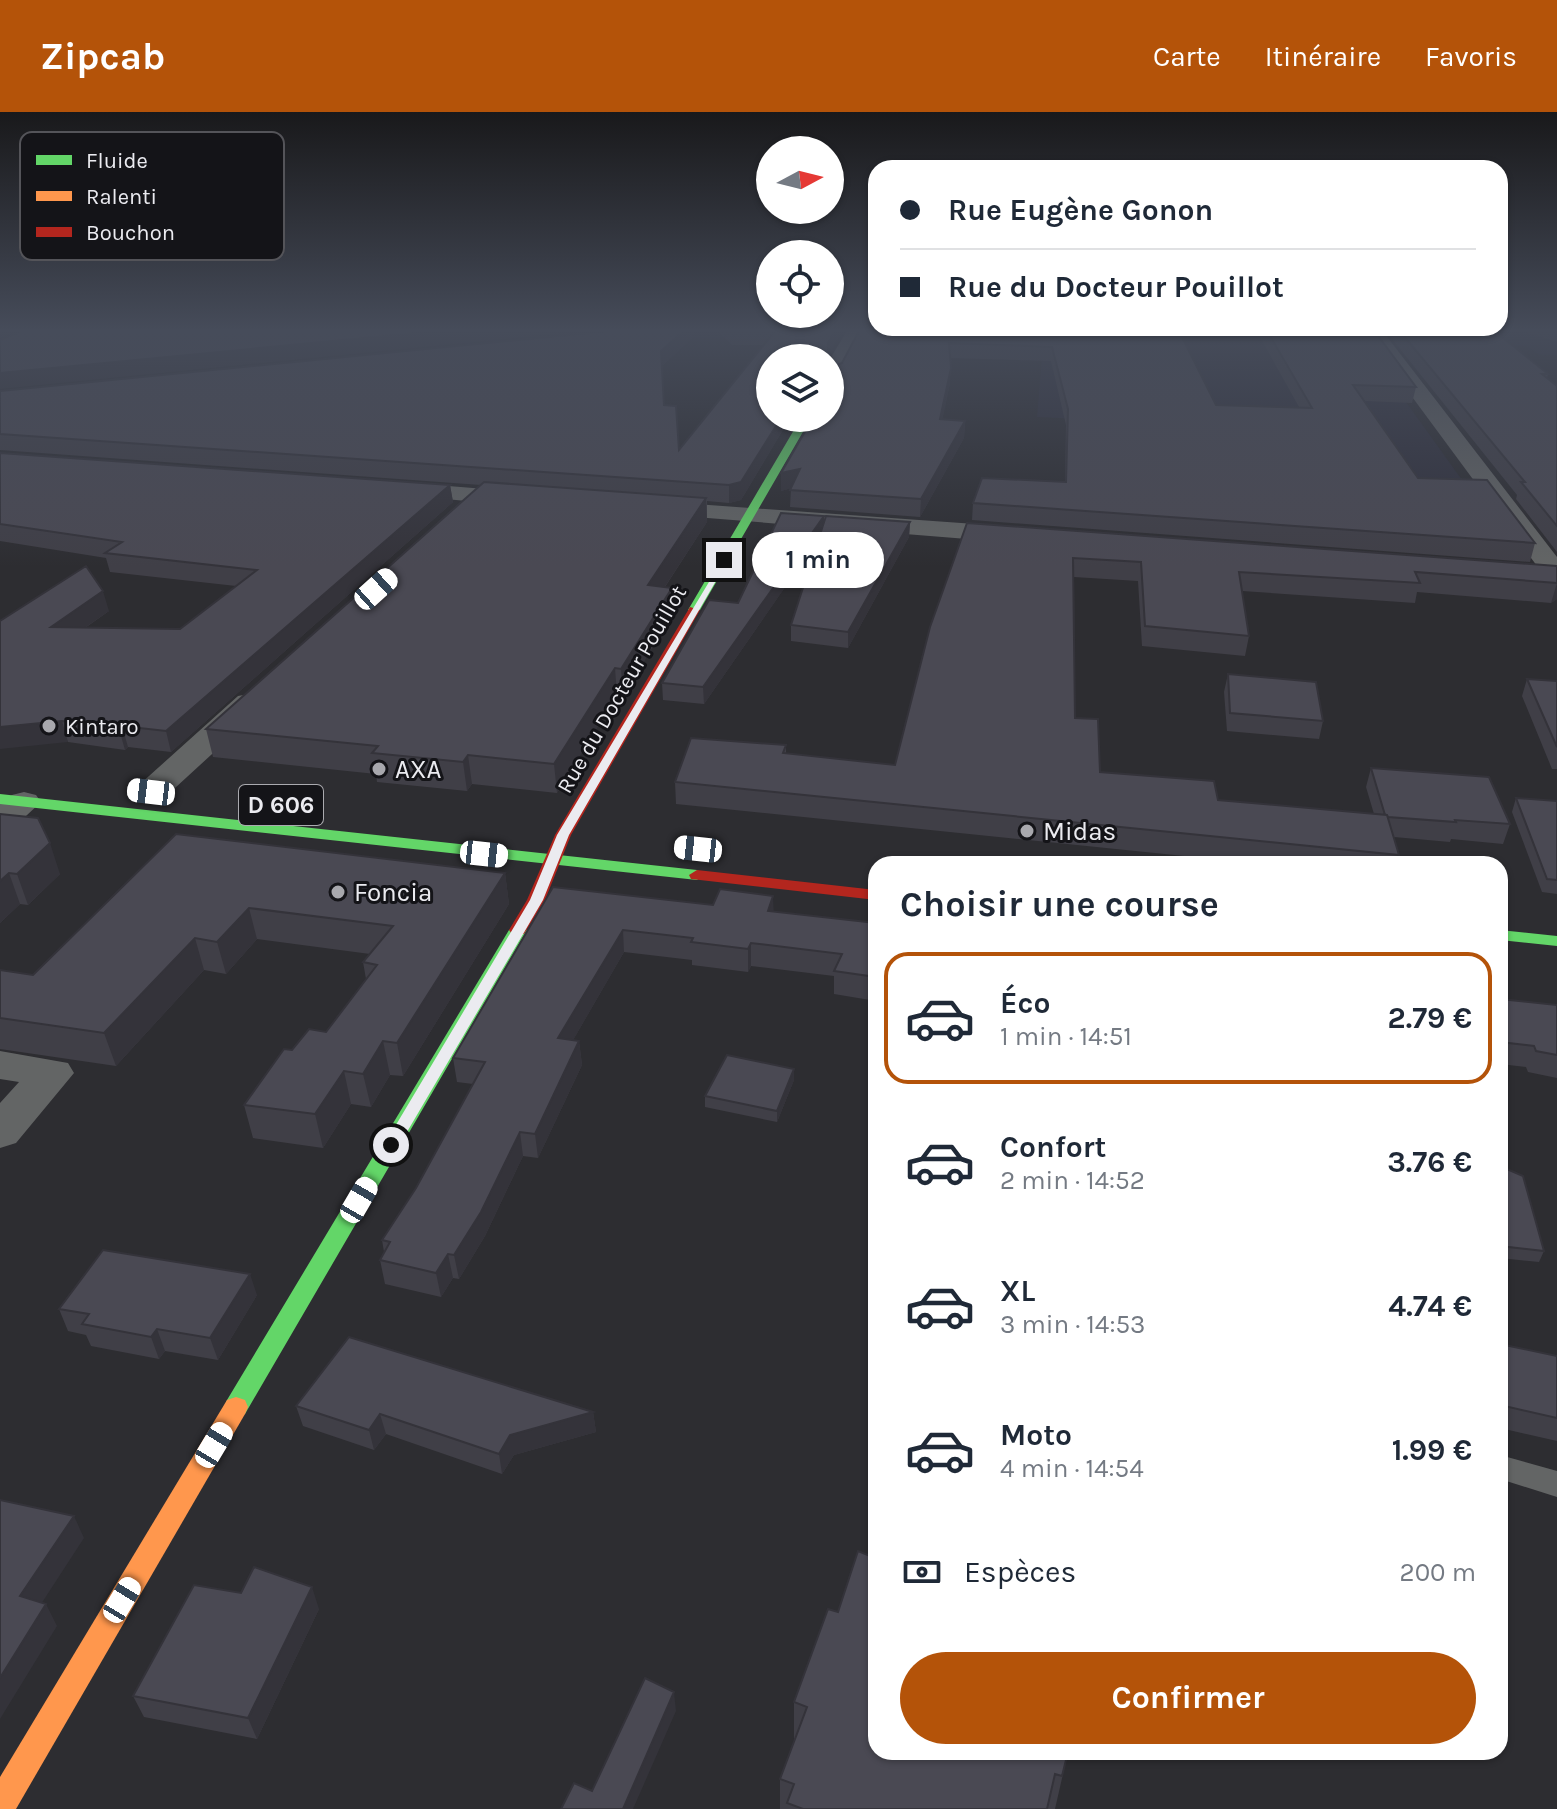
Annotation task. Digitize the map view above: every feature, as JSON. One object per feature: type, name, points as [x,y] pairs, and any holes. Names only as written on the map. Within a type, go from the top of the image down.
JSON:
[{"type":"street","points":[[1431,408],[1554,575],[1525,573]]},
{"type":"street","name":"Rue du Docteur Pouillot","points":[[0,1806],[536,900],[554,862],[798,432]]},
{"type":"street","points":[[371,487],[542,500]]},
{"type":"street","points":[[455,518],[480,495]]},
{"type":"street","points":[[636,507],[1038,537]]},
{"type":"street","points":[[144,791],[265,688]]},
{"type":"street","points":[[144,791],[182,795]]},
{"type":"street","name":"D 606","points":[[8,808],[868,894]]},
{"type":"street","points":[[539,832],[570,836]]},
{"type":"street","points":[[1508,936],[1557,941]]},
{"type":"street","points":[[0,1065],[52,1073],[0,1132]]},
{"type":"lane","points":[[1508,1469],[1557,1484]]},
{"type":"shaded area","points":[[1038,408],[1410,408],[1485,512],[1122,421],[1037,417]]},
{"type":"building","points":[[0,408],[676,408],[679,450],[713,408],[756,408],[756,432],[772,432],[741,482],[729,485],[0,434]]},
{"type":"building","points":[[844,408],[942,408],[940,419],[965,421],[921,499],[790,490],[800,469],[781,473],[805,432],[844,432]]},
{"type":"building","points":[[1068,408],[1369,408],[1418,478],[1487,480],[1535,543],[973,503],[982,478],[1066,482]]},
{"type":"building","points":[[1464,408],[1557,408],[1557,526],[1521,482],[1525,482]]},
{"type":"building","points":[[0,453],[450,485],[166,731],[122,726],[119,729],[62,721],[0,727],[0,621],[86,566],[103,591],[51,627],[180,629],[257,570],[105,553],[122,542],[0,524]]},
{"type":"building","points":[[484,482],[706,498],[648,585],[672,588],[621,669],[615,668],[554,764],[468,755],[463,762],[372,753],[378,746],[206,729]]},
{"type":"building","points":[[781,513],[824,516],[703,687],[662,683],[709,600],[738,603]]},
{"type":"building","points":[[826,516],[910,522],[848,632],[791,625]]},
{"type":"building","points":[[967,523],[1557,566],[1557,583],[1415,572],[1420,583],[1239,572],[1249,636],[1145,626],[1141,562],[1073,558],[1075,718],[1098,719],[1100,772],[1214,781],[1218,800],[1387,815],[1399,855],[675,782],[691,738],[786,745],[783,753],[895,765],[930,627]]},
{"type":"building","points":[[1228,674],[1316,682],[1323,721],[1230,713]]},
{"type":"building","points":[[1527,679],[1557,681],[1557,747]]},
{"type":"building","points":[[1371,768],[1489,777],[1510,824],[1388,817]]},
{"type":"building","points":[[1516,798],[1557,801],[1557,880],[1547,879]]},
{"type":"building","points":[[0,814],[38,818],[50,843],[17,874],[9,873],[0,881]]},
{"type":"building","points":[[176,834],[505,873],[397,1043],[383,1041],[363,1074],[344,1071],[315,1114],[244,1105],[284,1049],[292,1050],[309,1029],[326,1032],[377,965],[363,962],[393,926],[249,908],[217,942],[195,938],[104,1033],[0,1018],[0,970],[33,975]]},
{"type":"building","points":[[553,887],[713,905],[720,889],[773,896],[768,911],[868,922],[868,976],[834,971],[842,954],[751,943],[748,949],[691,942],[693,938],[623,930],[558,1038],[579,1041],[535,1134],[520,1132],[481,1212],[454,1255],[448,1254],[436,1273],[380,1260],[390,1242],[382,1240],[416,1188],[485,1062],[453,1058]]},
{"type":"building","points":[[1508,1000],[1557,1005],[1557,1055],[1536,1051],[1534,1046],[1508,1043]]},
{"type":"building","points":[[727,1055],[794,1069],[777,1111],[705,1096]]},
{"type":"building","points":[[1508,1169],[1523,1176],[1544,1251],[1508,1247]]},
{"type":"building","points":[[103,1250],[250,1274],[210,1338],[157,1329],[151,1337],[82,1324],[89,1314],[59,1309]]},
{"type":"building","points":[[349,1337],[593,1412],[510,1435],[499,1454],[380,1414],[369,1430],[296,1406]]},
{"type":"building","points":[[1508,1346],[1557,1356],[1557,1418],[1508,1407]]},
{"type":"building","points":[[0,1500],[74,1516],[20,1596],[46,1604],[0,1678]]},
{"type":"building","points":[[858,1551],[868,1555],[868,1760],[1066,1760],[1062,1776],[1055,1774],[1047,1809],[803,1809],[787,1803],[794,1784],[780,1779],[807,1707],[794,1702],[828,1609],[838,1612]]},
{"type":"building","points":[[254,1567],[312,1587],[248,1718],[133,1696],[194,1585],[241,1593]]},
{"type":"building","points":[[645,1678],[674,1692],[623,1809],[561,1809],[574,1783],[592,1791]]},
{"type":"traffic: fast","points":[[694,610],[798,432]]},
{"type":"traffic: fast","points":[[0,799],[697,875]]},
{"type":"traffic: fast","points":[[236,1407],[518,930]]},
{"type":"traffic: fast","points":[[1508,936],[1557,941]]},
{"type":"traffic: slow","points":[[0,1806],[236,1407]]},
{"type":"traffic: jam","points":[[518,930],[536,900],[563,835],[694,610]]},
{"type":"traffic: jam","points":[[697,875],[868,894]]},
{"type":"place","name":"Kintaro","points":[[49,726]]},
{"type":"place","name":"AXA","points":[[379,769]]},
{"type":"place","name":"Midas","points":[[1027,831]]},
{"type":"place","name":"Foncia","points":[[338,892]]},
{"type":"route","points":[[391,1145],[536,900],[563,835],[724,560]]}]
